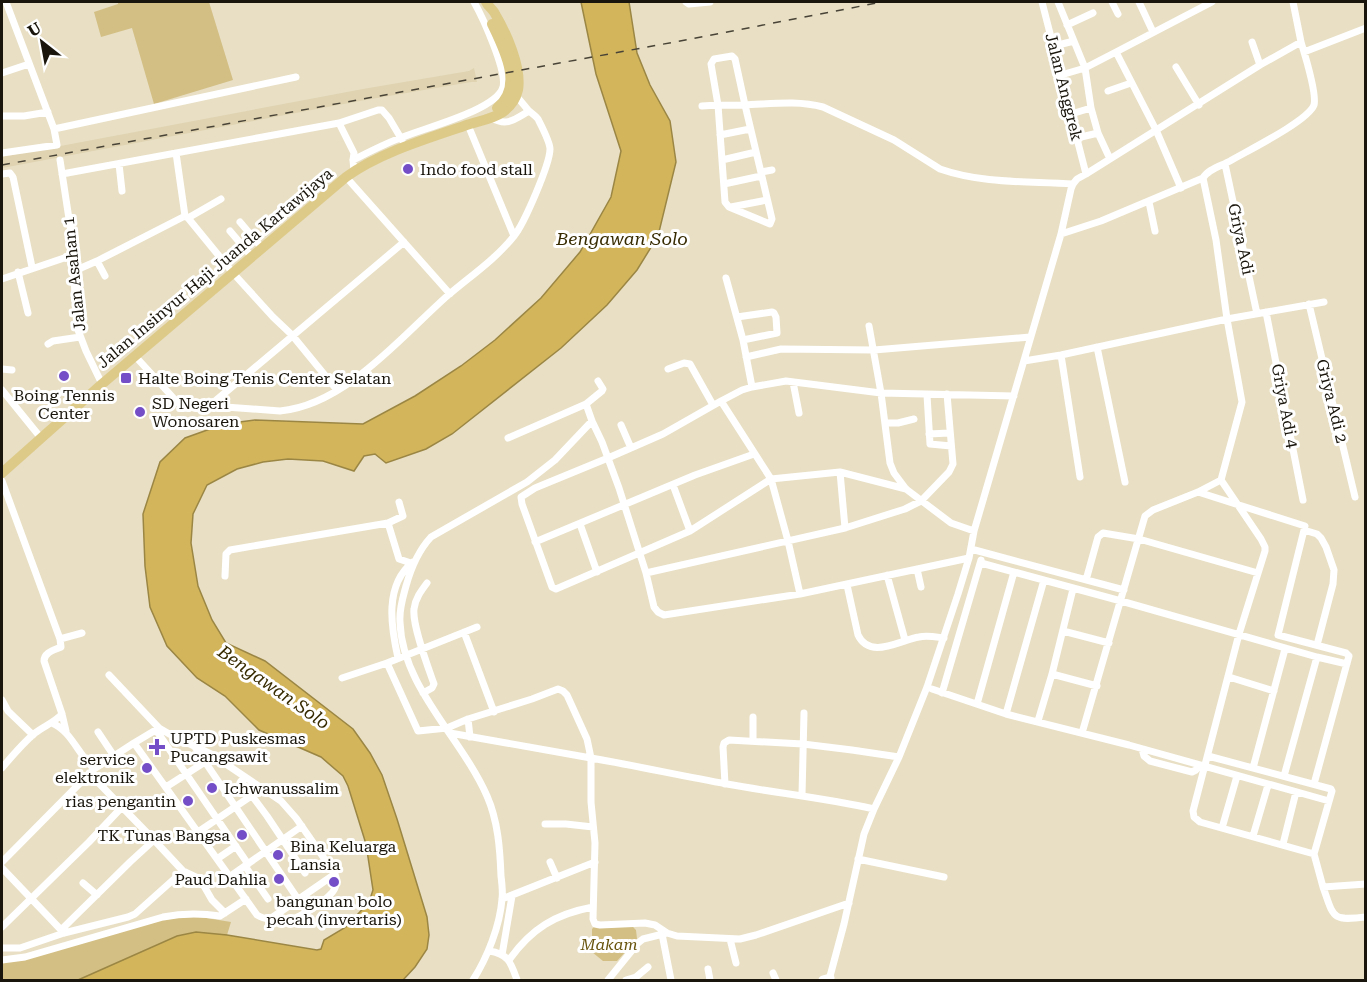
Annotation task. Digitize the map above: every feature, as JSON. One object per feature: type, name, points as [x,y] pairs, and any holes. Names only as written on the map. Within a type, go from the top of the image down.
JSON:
[{"type":"main road","name":"Jalan Insinyur Haji Juanda Kartawijaya","points":[[469,124],[498,108],[506,99],[511,83],[508,65],[489,26],[488,3]]},
{"type":"main road","name":"Jalan Insinyur Haji Juanda Kartawijaya","points":[[2,473],[102,384],[262,249],[351,169],[403,142],[492,118],[507,108],[516,96],[518,79],[514,55],[488,3]]},
{"type":"street","points":[[2,153],[57,145],[48,112],[6,2]]},
{"type":"street","points":[[62,174],[339,123],[378,110],[382,110],[389,118],[403,142],[475,111],[493,101],[500,94],[503,86],[502,68],[489,26],[474,2]]},
{"type":"street","points":[[686,2],[689,4],[710,2]]},
{"type":"street","name":"Jalan Anggrek","points":[[1042,2],[1086,174]]},
{"type":"street","points":[[1058,2],[1085,68],[1091,108],[1098,133],[1110,159]]},
{"type":"street","points":[[1112,2],[1118,14]]},
{"type":"street","points":[[1139,2],[1153,32]]},
{"type":"street","points":[[1061,75],[1085,68],[1212,2]]},
{"type":"street","points":[[1061,234],[1101,221],[1203,178],[1207,172],[1298,122],[1311,110],[1314,104],[1314,94],[1301,42],[1295,2]]},
{"type":"street","points":[[1067,25],[1094,13]]},
{"type":"street","points":[[1304,52],[1365,28]]},
{"type":"street","points":[[1054,46],[1074,41]]},
{"type":"street","points":[[1252,42],[1260,65]]},
{"type":"street","points":[[827,980],[837,954],[864,834],[899,757],[927,687],[969,558],[974,531],[1061,234],[1073,184],[1077,179],[1260,65],[1301,42]]},
{"type":"street","points":[[1116,52],[1156,130],[1181,188]]},
{"type":"street","points":[[732,56],[735,58],[745,105],[772,219],[770,224],[731,207],[725,202],[718,105],[711,64],[714,59],[732,56]]},
{"type":"street","points":[[2,73],[29,64]]},
{"type":"street","points":[[1176,67],[1198,105]]},
{"type":"street","points":[[54,129],[296,77]]},
{"type":"street","points":[[1108,91],[1131,83]]},
{"type":"street","points":[[214,402],[225,407],[280,411],[321,399],[362,373],[490,261],[514,236],[525,219],[550,150],[538,119],[516,96]]},
{"type":"street","points":[[702,106],[797,103],[823,107],[894,140],[940,169],[960,176],[986,180],[1073,184]]},
{"type":"street","points":[[1071,114],[1091,108]]},
{"type":"street","points":[[492,118],[508,122],[529,111]]},
{"type":"street","points":[[2,116],[24,116],[48,112]]},
{"type":"street","points":[[339,123],[354,153],[351,169],[404,242],[450,294]]},
{"type":"street","points":[[469,124],[514,236]]},
{"type":"street","points":[[720,135],[750,129]]},
{"type":"street","points":[[1077,138],[1098,133]]},
{"type":"street","points":[[722,160],[756,152]]},
{"type":"street","points":[[176,153],[187,217],[233,273],[292,335],[337,390]]},
{"type":"street","name":"Jalan Asahan 1","points":[[60,160],[73,255],[80,337],[102,384]]},
{"type":"street","points":[[119,164],[122,191]]},
{"type":"street","name":"Griya Adi","points":[[1225,164],[1257,314]]},
{"type":"street","points":[[724,184],[772,170]]},
{"type":"street","points":[[2,174],[10,173],[14,177],[32,267]]},
{"type":"street","points":[[1083,733],[1147,514],[1221,480],[1242,402],[1227,320],[1216,240],[1203,178]]},
{"type":"street","points":[[74,271],[221,199]]},
{"type":"street","points":[[731,207],[767,200]]},
{"type":"street","points":[[1149,202],[1155,231]]},
{"type":"street","points":[[240,222],[262,249]]},
{"type":"street","points":[[230,231],[252,257]]},
{"type":"street","points":[[135,356],[178,403],[188,406],[214,402],[404,242]]},
{"type":"street","points":[[2,268],[3,278],[73,255]]},
{"type":"street","points":[[97,261],[105,276]]},
{"type":"street","points":[[18,272],[28,313]]},
{"type":"street","points":[[726,278],[743,340],[752,387]]},
{"type":"street","points":[[1024,361],[1324,302]]},
{"type":"street","name":"Griya Adi 2","points":[[1309,304],[1355,497]]},
{"type":"street","points":[[737,317],[772,312],[776,317],[777,333],[743,340]]},
{"type":"street","name":"Griya Adi 4","points":[[1266,312],[1303,500]]},
{"type":"street","points":[[869,326],[892,469],[906,489],[921,501],[951,523],[974,531]]},
{"type":"street","points":[[48,344],[53,340],[80,337]]},
{"type":"street","points":[[746,357],[781,349],[874,350],[1030,338]]},
{"type":"street","points":[[1098,347],[1125,482]]},
{"type":"street","points":[[1061,355],[1080,477]]},
{"type":"street","points":[[668,369],[684,363],[690,364],[713,405]]},
{"type":"street","points":[[2,369],[12,370]]},
{"type":"street","points":[[508,438],[586,404],[602,391],[603,388],[598,381]]},
{"type":"street","points":[[906,489],[840,472],[771,479],[690,531],[554,589],[521,499],[523,495],[535,488],[663,434],[713,405],[752,387],[786,381],[881,393],[1014,396]]},
{"type":"street","points":[[793,382],[799,413]]},
{"type":"street","points":[[2,390],[41,438]]},
{"type":"street","points":[[646,573],[845,528],[905,509],[921,501],[950,472],[953,464],[947,394]]},
{"type":"street","points":[[927,395],[930,445],[951,446]]},
{"type":"street","points":[[721,401],[771,479],[800,594]]},
{"type":"street","points":[[586,404],[608,458],[646,573],[654,607],[664,615],[800,594],[969,558]]},
{"type":"street","points":[[885,423],[914,419]]},
{"type":"street","points":[[401,573],[413,562],[431,537],[527,482],[555,460],[592,421]]},
{"type":"street","points":[[621,425],[632,448]]},
{"type":"street","points":[[929,434],[949,433]]},
{"type":"street","points":[[535,542],[695,475],[754,454]]},
{"type":"street","points":[[840,472],[845,528]]},
{"type":"street","points":[[1221,480],[1261,539],[1265,551],[1239,634],[1208,756],[1202,766],[1193,815],[1200,822],[1314,854]]},
{"type":"street","points":[[2,481],[60,639],[61,647],[44,656],[44,661],[66,731],[91,771],[122,807],[183,871],[200,879],[212,900],[225,913]]},
{"type":"street","points":[[527,482],[535,488]]},
{"type":"street","points":[[673,485],[690,531]]},
{"type":"street","points":[[1198,492],[1305,526],[1275,645]]},
{"type":"street","points":[[225,576],[226,554],[230,550],[388,523],[402,516],[399,502]]},
{"type":"street","points":[[388,523],[401,573],[391,604],[392,621],[402,656],[423,693],[474,770],[490,806],[498,833],[502,899],[489,951],[473,981]]},
{"type":"street","points":[[580,524],[597,572]]},
{"type":"street","points":[[1304,530],[1317,534],[1321,538],[1334,570],[1333,584],[1317,645]]},
{"type":"street","points":[[1086,580],[1101,533],[1139,539],[1258,573]]},
{"type":"street","points":[[971,549],[1124,590]]},
{"type":"street","points":[[942,693],[983,553]]},
{"type":"street","points":[[399,559],[413,562]]},
{"type":"street","points":[[402,656],[400,621],[402,603],[413,562]]},
{"type":"street","points":[[981,563],[1239,634],[1285,649],[1347,664]]},
{"type":"street","points":[[917,569],[921,587]]},
{"type":"street","points":[[978,704],[1014,572]]},
{"type":"street","points":[[887,575],[905,640]]},
{"type":"street","points":[[1006,714],[1044,580]]},
{"type":"street","points":[[423,693],[432,688],[434,684],[414,611],[418,596],[427,583]]},
{"type":"street","points":[[847,585],[858,635],[867,645],[884,647],[921,636],[944,638]]},
{"type":"street","points":[[1038,721],[1073,589]]},
{"type":"street","points":[[395,591],[402,603]]},
{"type":"street","points":[[342,678],[387,663],[477,627]]},
{"type":"street","points":[[1063,631],[1109,643]]},
{"type":"street","points":[[464,632],[494,712]]},
{"type":"street","points":[[60,639],[82,633]]},
{"type":"street","points":[[1278,635],[1349,656],[1314,784]]},
{"type":"street","points":[[1253,768],[1285,649]]},
{"type":"street","points":[[1284,776],[1317,657]]},
{"type":"street","points":[[387,663],[418,731],[449,730],[470,736],[725,784],[802,795],[874,809]]},
{"type":"street","points":[[1052,674],[1097,686]]},
{"type":"street","points":[[109,675],[158,729],[268,898]]},
{"type":"street","points":[[1229,677],[1274,691]]},
{"type":"street","points":[[449,730],[468,719],[558,689],[567,695],[585,734],[591,758],[595,862],[593,919],[597,924],[645,923],[655,925],[664,933],[677,936],[740,939],[849,903]]},
{"type":"street","points":[[932,689],[1006,714],[1329,801]]},
{"type":"street","points":[[2,700],[8,711],[33,735]]},
{"type":"street","points":[[802,795],[804,712]]},
{"type":"street","points":[[2,768],[33,735],[62,714]]},
{"type":"street","points":[[753,717],[753,741]]},
{"type":"street","points":[[468,719],[470,736]]},
{"type":"street","points":[[52,723],[66,731]]},
{"type":"street","points":[[2,862],[91,771],[158,729]]},
{"type":"street","points":[[134,743],[258,916],[290,920],[331,894],[337,880],[335,874],[302,826],[281,801],[211,754],[158,729]]},
{"type":"street","points":[[98,732],[114,756]]},
{"type":"street","points":[[725,784],[724,743],[731,739],[803,744],[899,757]]},
{"type":"street","points":[[194,745],[306,911]]},
{"type":"street","points":[[1208,756],[1331,789],[1314,854],[1331,909],[1337,916],[1346,919],[1365,917]]},
{"type":"street","points":[[166,787],[205,762]]},
{"type":"street","points":[[1222,828],[1237,776]]},
{"type":"street","points":[[241,781],[305,873]]},
{"type":"street","points":[[1253,836],[1268,785]]},
{"type":"street","points":[[198,832],[262,789]]},
{"type":"street","points":[[1283,844],[1296,792]]},
{"type":"street","points":[[2,927],[122,807]]},
{"type":"street","points":[[545,824],[593,827]]},
{"type":"street","points":[[229,877],[302,826]]},
{"type":"street","points":[[62,932],[154,840]]},
{"type":"street","points":[[217,859],[236,846]]},
{"type":"street","points":[[858,859],[944,877]]},
{"type":"street","points":[[550,862],[557,878]]},
{"type":"street","points":[[502,899],[595,862]]},
{"type":"street","points":[[2,868],[62,932]]},
{"type":"street","points":[[2,948],[20,948],[62,932],[128,917],[135,914],[183,871]]},
{"type":"street","points":[[270,919],[335,874]]},
{"type":"street","points":[[83,882],[97,895]]},
{"type":"street","points":[[1323,887],[1365,884]]},
{"type":"street","points":[[502,955],[512,896]]},
{"type":"street","points":[[2,960],[25,957],[163,917],[186,914],[220,916],[246,899]]},
{"type":"street","points":[[509,960],[527,938],[545,924],[564,914],[593,907]]},
{"type":"street","points":[[608,981],[638,943],[643,939],[664,933]]},
{"type":"street","points":[[664,933],[671,981]]},
{"type":"street","points":[[729,939],[736,963]]},
{"type":"street","points":[[489,951],[509,960],[517,981]]},
{"type":"street","points":[[626,981],[636,977],[648,967]]},
{"type":"street","points":[[708,969],[710,981]]},
{"type":"street","points":[[773,973],[776,981]]},
{"type":"shaded area","points":[[474,68],[477,82],[365,100],[2,168],[2,157],[469,71]]},
{"type":"green space","points":[[118,2],[209,2],[233,80],[154,104],[132,28],[101,37],[94,12],[118,4]]},
{"type":"green space","points":[[200,917],[231,922],[227,935],[196,932],[177,936],[78,980],[2,980],[2,961],[163,918]]},
{"type":"green space","name":"Makam","points":[[631,925],[636,930],[637,939],[617,961],[603,961],[592,952],[592,929],[594,927]]},
{"type":"water","name":"Bengawan Solo","points":[[581,2],[629,2],[637,53],[650,85],[670,121],[676,162],[658,236],[637,270],[607,305],[561,348],[452,434],[426,449],[386,463],[375,454],[364,456],[354,471],[323,461],[288,459],[263,462],[237,469],[207,485],[193,514],[191,543],[198,586],[212,620],[226,643],[265,661],[353,729],[382,775],[427,917],[429,935],[427,949],[403,980],[78,980],[177,936],[196,932],[321,949],[324,940],[346,927],[369,902],[373,890],[366,844],[343,776],[321,757],[259,730],[225,696],[197,678],[167,646],[150,607],[145,566],[143,514],[160,462],[185,438],[224,424],[255,420],[363,424],[415,396],[461,366],[495,340],[541,298],[580,252],[611,197],[621,151],[596,74]]},
{"type":"railway","points":[[2,165],[882,2]]},
{"type":"place","name":"Indo food stall","points":[[408,169]]},
{"type":"place","name":"Boing Tennis Center","points":[[64,376]]},
{"type":"place","name":"Halte Boing Tenis Center Selatan","points":[[126,378]]},
{"type":"place","name":"SD Negeri Wonosaren","points":[[140,412]]},
{"type":"place","name":"UPTD Puskesmas Pucangsawit","points":[[157,747]]},
{"type":"place","name":"service elektronik","points":[[147,768]]},
{"type":"place","name":"Ichwanussalim","points":[[212,788]]},
{"type":"place","name":"rias pengantin","points":[[188,801]]},
{"type":"place","name":"TK Tunas Bangsa","points":[[242,835]]},
{"type":"place","name":"Bina Keluarga Lansia","points":[[278,855]]},
{"type":"place","name":"Paud Dahlia","points":[[279,879]]},
{"type":"place","name":"bangunan bolo pecah (invertaris)","points":[[334,882]]}]
